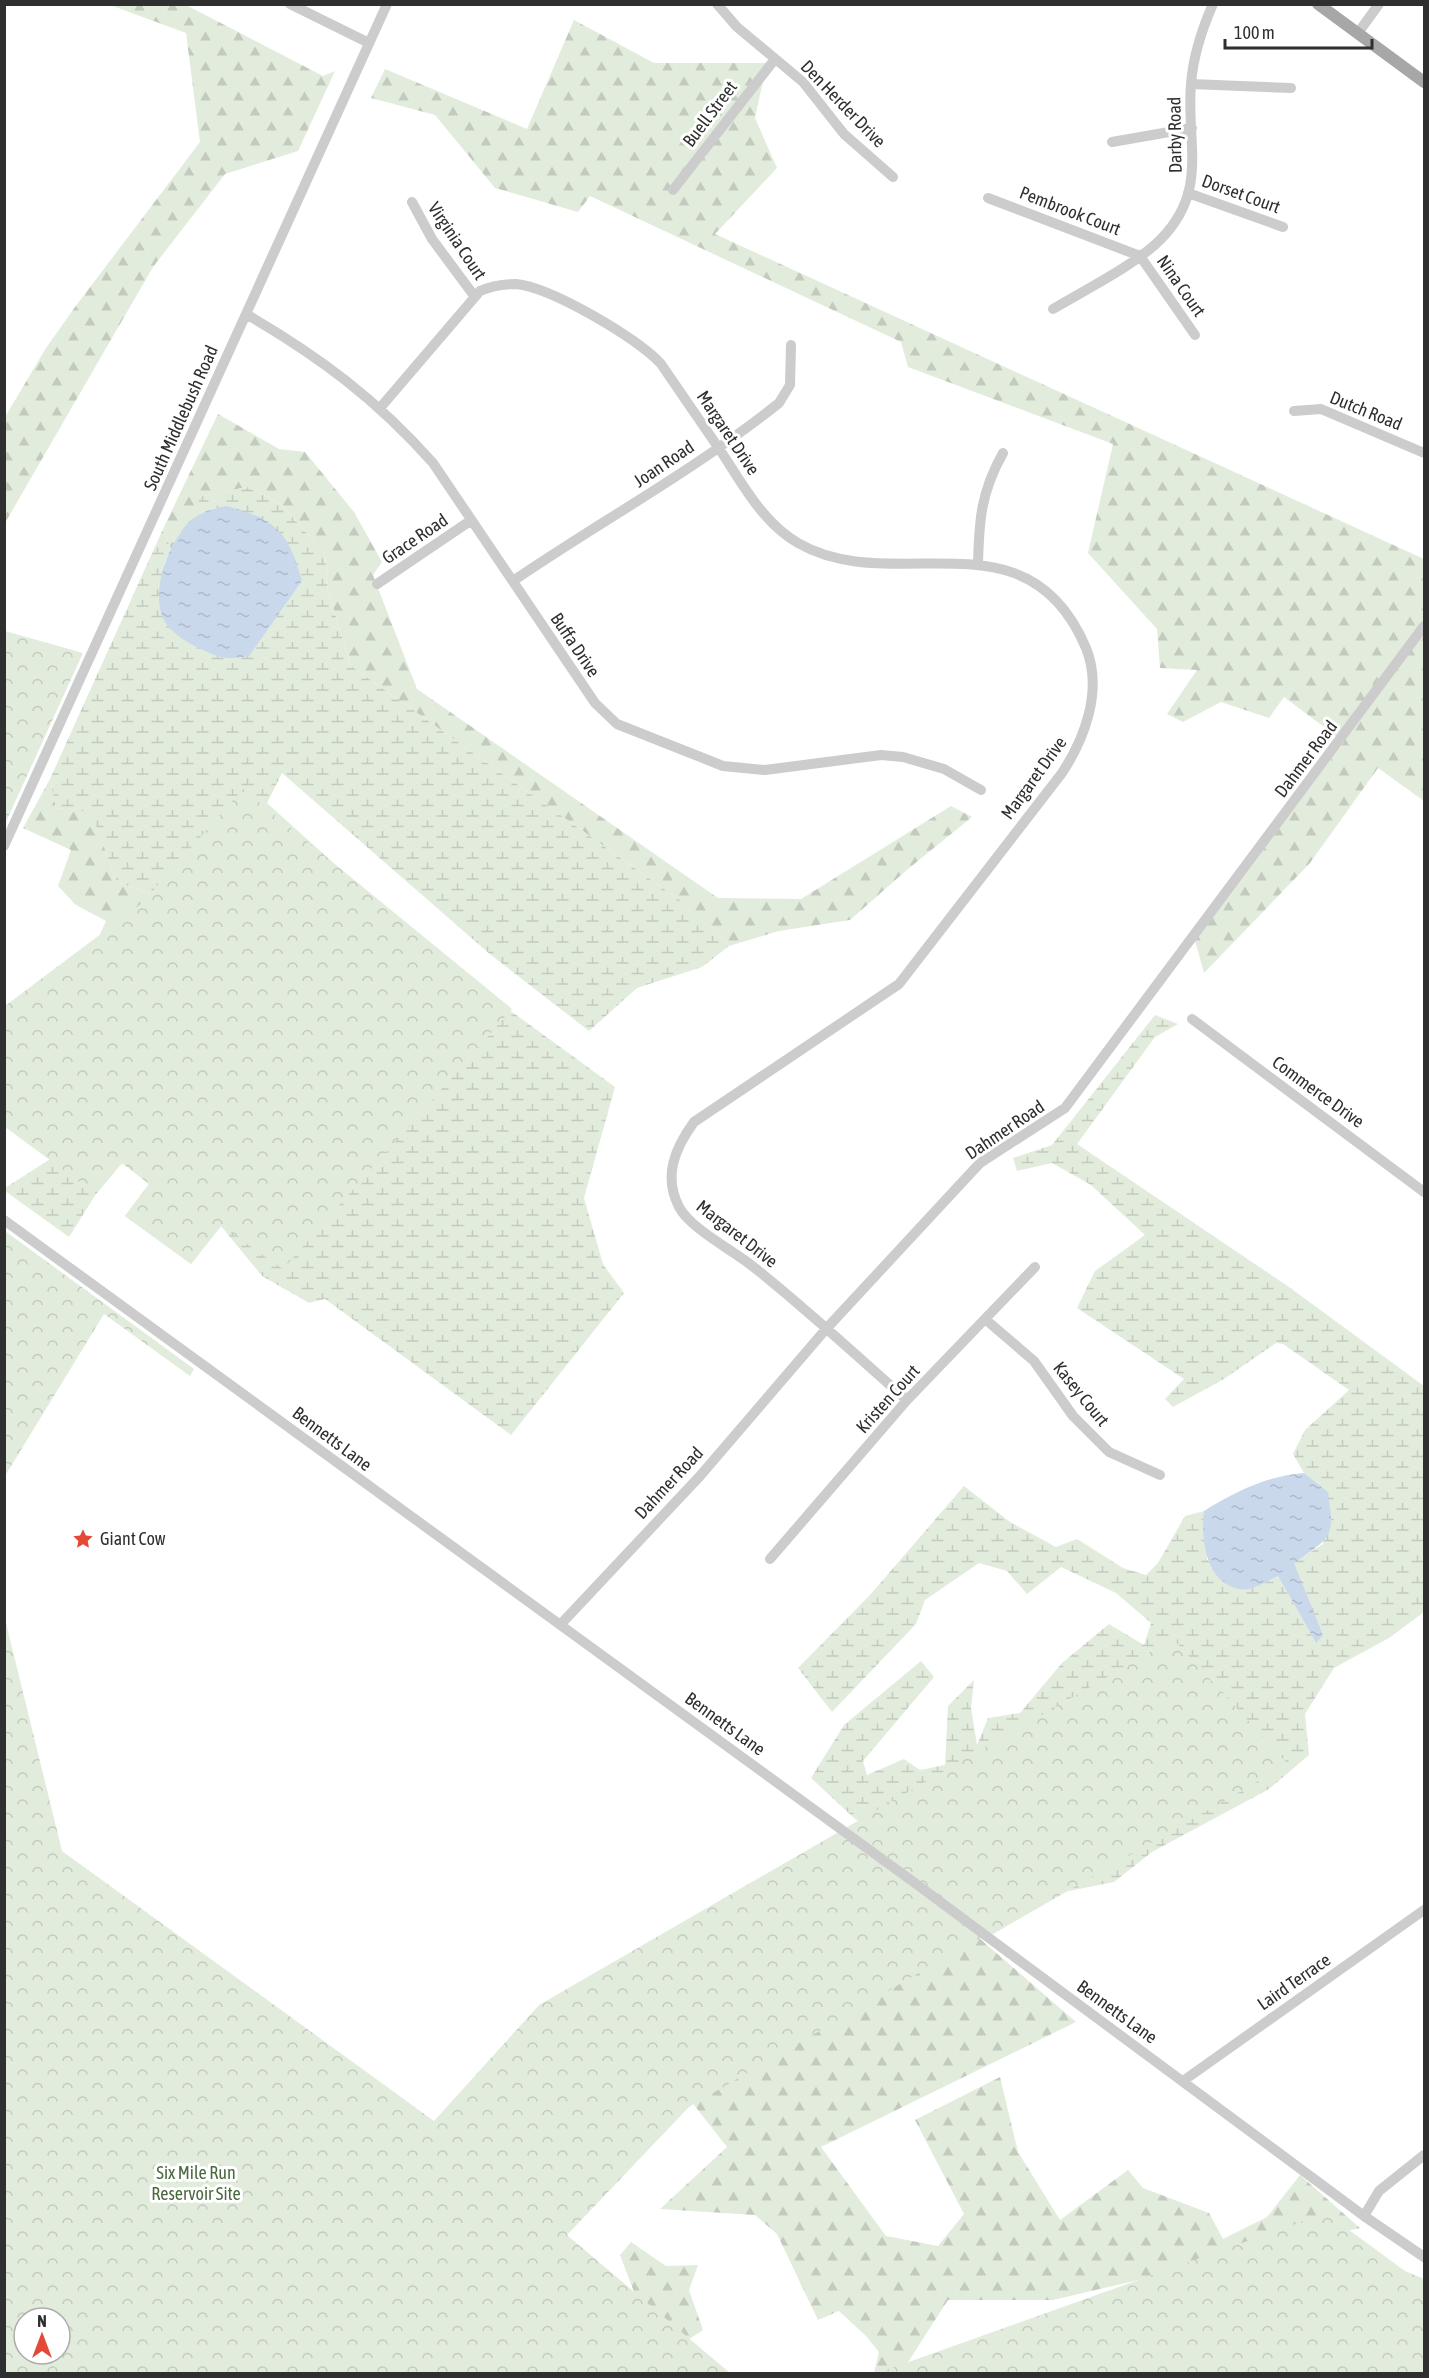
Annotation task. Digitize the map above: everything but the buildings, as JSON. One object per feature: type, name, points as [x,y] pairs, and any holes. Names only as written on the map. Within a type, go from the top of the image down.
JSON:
[{"type":"main road","points":[[1318,4],[1425,82]]},
{"type":"street","points":[[290,4],[369,43]]},
{"type":"street","name":"South Middlebush Road","points":[[4,846],[387,4]]},
{"type":"street","name":"Den Herder Drive","points":[[717,4],[737,27],[803,82],[844,134],[893,177]]},
{"type":"street","name":"Darby Road","points":[[1053,309],[1140,256],[1161,240],[1182,212],[1194,158],[1191,84],[1196,51],[1213,4]]},
{"type":"street","points":[[1358,33],[1379,4]]},
{"type":"street","name":"Buell Street","points":[[673,190],[775,59]]},
{"type":"street","points":[[1191,84],[1291,88]]},
{"type":"street","points":[[1112,142],[1192,128]]},
{"type":"street","name":"Dorset Court","points":[[1188,193],[1282,227]]},
{"type":"street","name":"Pembrook Court","points":[[988,198],[1140,256]]},
{"type":"street","name":"Virginia Court","points":[[412,202],[432,239],[475,297]]},
{"type":"street","name":"Nina Court","points":[[1140,256],[1195,335]]},
{"type":"street","name":"Margaret Drive","points":[[380,408],[475,297],[489,287],[516,284],[530,287],[608,323],[649,351],[661,364],[756,503],[775,526],[801,544],[837,557],[864,561],[978,565],[1030,580],[1044,589],[1076,624],[1088,653],[1091,673],[1087,725],[1080,745],[1062,773],[899,984],[694,1122],[678,1145],[674,1159],[674,1190],[681,1211],[751,1265],[907,1400]]},
{"type":"street","name":"Buffa Drive","points":[[246,314],[305,349],[380,408],[433,463],[595,703],[617,724],[708,762],[748,770],[881,755],[903,757],[944,769],[981,790]]},
{"type":"street","name":"Joan Road","points":[[513,581],[583,533],[623,512],[759,418],[786,394],[793,359],[791,345]]},
{"type":"street","name":"Dutch Road","points":[[1294,411],[1322,409],[1425,453]]},
{"type":"street","points":[[978,565],[983,496],[989,478],[1003,453]]},
{"type":"street","name":"Grace Road","points":[[377,584],[471,521]]},
{"type":"street","name":"Dahmer Road","points":[[561,1624],[700,1476],[826,1329],[980,1163],[1065,1108],[1425,626]]},
{"type":"street","name":"Commerce Drive","points":[[1192,1019],[1425,1191]]},
{"type":"street","name":"Bennetts Lane","points":[[4,1220],[929,1893],[1364,2216],[1425,2257]]},
{"type":"street","name":"Kristen Court","points":[[770,1559],[907,1400],[1035,1267]]},
{"type":"street","name":"Kasey Court","points":[[986,1319],[1034,1361],[1073,1416],[1109,1452],[1160,1475]]},
{"type":"street","name":"Laird Terrace","points":[[1183,2081],[1425,1910]]},
{"type":"street","points":[[1364,2216],[1379,2191],[1425,2155]]},
{"type":"green space","points":[[110,5],[186,5],[323,76],[335,71],[298,151],[225,174],[153,267],[5,523],[5,417],[46,348],[75,307],[200,142],[186,33]]},
{"type":"green space","points":[[574,20],[654,63],[767,63],[755,118],[777,168],[715,234],[1424,559],[1424,801],[1378,768],[1310,863],[1204,973],[1195,941],[1344,742],[1284,697],[1269,718],[1221,702],[1183,722],[1167,714],[1197,670],[1160,668],[1157,629],[1088,553],[1113,444],[908,367],[901,342],[590,196],[578,212],[495,188],[435,115],[371,98],[385,69],[527,129]]},
{"type":"green space","points":[[218,414],[279,449],[305,452],[354,512],[382,562],[373,575],[417,689],[718,898],[801,899],[951,806],[972,817],[850,920],[779,931],[729,946],[681,901],[351,666],[328,591],[325,554],[281,504],[247,487],[199,497],[202,513],[179,534],[171,549],[163,529]]},
{"type":"green space","points":[[247,487],[281,504],[325,554],[328,591],[351,666],[681,901],[729,946],[702,967],[637,988],[589,1031],[491,955],[282,773],[267,803],[441,960],[615,1087],[584,1198],[603,1264],[624,1293],[511,1435],[325,1299],[309,1303],[262,1276],[221,1226],[191,1264],[125,1216],[149,1184],[122,1163],[96,1194],[69,1237],[5,1191],[5,1188],[105,1124],[176,903],[117,882],[91,812],[56,808],[50,779],[163,529],[171,549],[164,564],[249,655],[302,581],[215,508],[202,513],[198,497]]},
{"type":"green space","points":[[4,631],[83,653],[5,824]]},
{"type":"green space","points":[[50,779],[56,808],[91,811],[117,882],[176,903],[86,965],[106,921],[76,905],[58,886],[71,850],[23,828]]},
{"type":"green space","points":[[243,789],[512,1009],[283,1269],[221,1226],[191,1264],[125,1216],[149,1184],[122,1163],[96,1194],[5,1127],[5,1006],[142,903]]},
{"type":"green space","points":[[1155,1015],[1178,1024],[1155,1037],[1077,1144],[1289,1287],[1424,1386],[1424,1612],[1389,1638],[1334,1668],[1305,1714],[1309,1755],[1269,1789],[1152,1852],[1114,1882],[1034,1898],[941,1884],[854,1818],[811,1778],[844,1725],[921,1661],[934,1677],[863,1761],[867,1775],[904,1759],[920,1770],[945,1765],[948,1706],[974,1680],[971,1708],[977,1745],[988,1718],[1020,1713],[1062,1663],[1109,1624],[1144,1645],[1151,1623],[1116,1593],[1061,1567],[1027,1594],[1007,1571],[979,1563],[925,1600],[916,1624],[832,1712],[798,1668],[870,1595],[964,1486],[1010,1522],[1056,1547],[1077,1539],[1123,1568],[1146,1575],[1158,1563],[1185,1516],[1204,1511],[1207,1560],[1254,1588],[1278,1576],[1316,1643],[1293,1563],[1323,1544],[1327,1491],[1304,1473],[1293,1454],[1305,1430],[1349,1390],[1283,1344],[1276,1343],[1224,1379],[1173,1407],[1165,1399],[1184,1379],[1077,1308],[1095,1271],[1145,1235],[1091,1185],[1052,1163],[1017,1171],[1013,1158],[1052,1145]]},
{"type":"green space","points":[[5,1231],[194,1369],[190,1376],[104,1314],[5,1476]]},
{"type":"green space","name":"Six Mile Run Reservoir Site","points":[[4,1615],[62,1851],[434,2121],[539,2005],[1173,1639],[1288,1764],[993,1934],[972,1942],[689,2107],[567,2235],[730,2373],[5,2373]]},
{"type":"green space","points":[[971,1931],[1076,2022],[821,2147],[886,2236],[938,2246],[964,2214],[915,2120],[1000,2077],[1018,2152],[1060,2220],[1128,2170],[1143,2188],[1209,2213],[1223,2239],[1267,2217],[1300,2175],[1360,2228],[1053,2300],[948,2300],[901,2373],[874,2373],[879,2352],[866,2336],[839,2311],[818,2320],[777,2234],[755,2215],[660,2209],[727,2147],[683,2091],[518,2210],[642,2313],[620,2255],[631,2242],[666,2266],[698,2265],[689,2290],[703,2330],[638,2373],[436,2170]]},
{"type":"green space","points":[[1326,2213],[1405,2271],[1424,2279],[1424,2373],[878,2373]]},
{"type":"water","points":[[227,506],[258,516],[278,530],[292,551],[302,581],[249,656],[235,658],[214,655],[178,636],[167,625],[161,614],[159,600],[163,571],[181,531],[198,516],[212,509]]},
{"type":"water","points":[[1304,1473],[1327,1491],[1331,1518],[1328,1535],[1316,1548],[1294,1563],[1323,1635],[1316,1643],[1278,1576],[1259,1586],[1244,1590],[1228,1585],[1212,1569],[1203,1534],[1204,1511],[1240,1491],[1265,1481]]},
{"type":"place","name":"Giant Cow","points":[[83,1539]]}]
